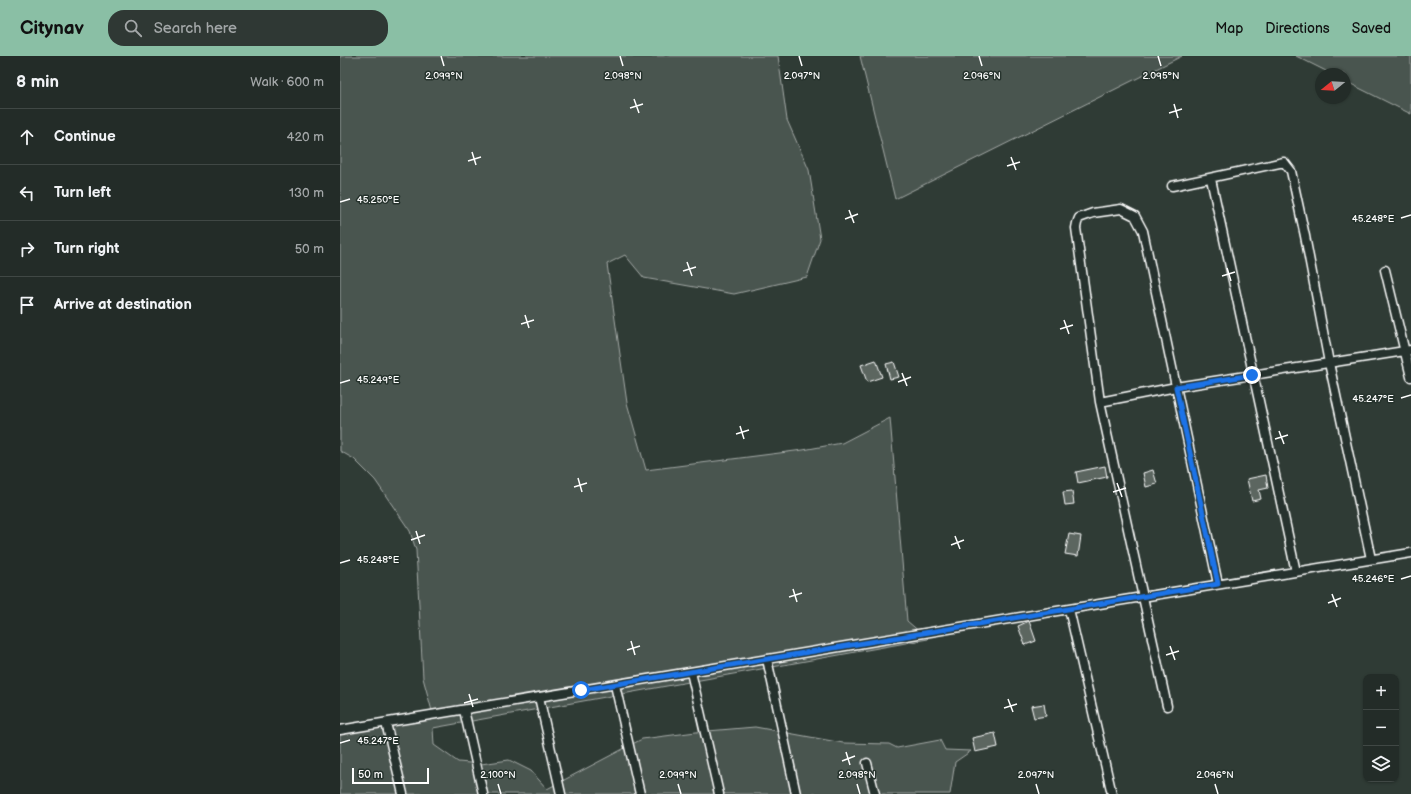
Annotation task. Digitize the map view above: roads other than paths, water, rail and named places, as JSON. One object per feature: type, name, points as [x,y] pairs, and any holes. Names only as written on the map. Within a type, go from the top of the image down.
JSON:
[{"type":"street","points":[[1172,186],[1284,162],[1291,171],[1329,363],[1372,559]]},
{"type":"street","points":[[1210,179],[1296,572]]},
{"type":"street","points":[[1167,706],[1144,596],[1100,402],[1076,228],[1079,218],[1093,213],[1121,209],[1135,216],[1143,230],[1218,584]]},
{"type":"street","points":[[1384,270],[1408,351],[1411,377]]},
{"type":"street","points":[[1100,402],[1176,387],[1408,351]]},
{"type":"street","points":[[340,730],[1411,553]]},
{"type":"street","points":[[1069,609],[1112,794]]},
{"type":"street","points":[[767,659],[796,794]]},
{"type":"street","points":[[691,672],[719,794]]},
{"type":"street","points":[[615,685],[640,794]]},
{"type":"street","points":[[539,697],[561,794]]},
{"type":"street","points":[[464,710],[483,794]]},
{"type":"street","points":[[386,723],[403,794]]},
{"type":"street","points":[[868,763],[875,794]]}]
